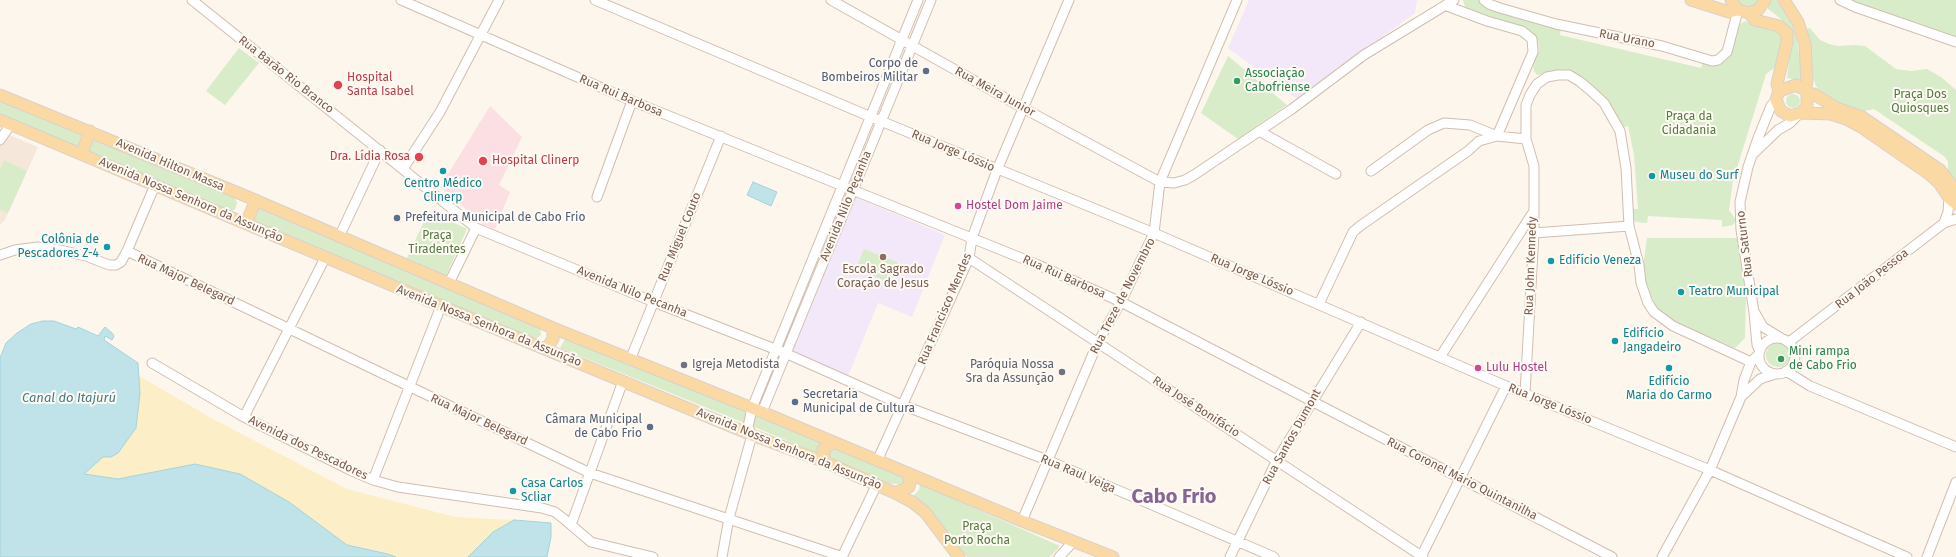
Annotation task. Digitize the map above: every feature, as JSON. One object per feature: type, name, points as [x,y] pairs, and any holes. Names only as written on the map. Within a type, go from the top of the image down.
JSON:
[{"type":"main road","points":[[1691,0],[1729,12],[1743,12],[1759,9],[1765,0]]},
{"type":"main road","points":[[1731,0],[1743,12],[1755,20],[1779,26],[1787,33],[1787,42],[1777,84],[1777,95],[1781,111],[1785,114],[1831,114],[1846,119],[1861,127],[1929,174],[1954,198]]},
{"type":"main road","points":[[1784,0],[1798,22],[1804,44],[1807,106],[1799,114]]},
{"type":"main road","points":[[1777,95],[1796,85],[1836,108],[1862,117],[1940,170],[1954,198]]},
{"type":"main road","name":"Avenida Hilton Massa","points":[[0,95],[256,200],[340,237]]},
{"type":"main road","name":"Avenida Nossa Senhora da Assunção","points":[[0,120],[82,153],[325,258],[752,435],[825,462],[876,486],[895,493],[912,502],[925,512],[959,557]]},
{"type":"main road","points":[[82,153],[90,131]]},
{"type":"main road","points":[[246,223],[256,200]]},
{"type":"main road","name":"Avenida Nossa Senhora da Assunção","points":[[340,237],[630,360],[757,410],[833,443],[878,460],[1022,521],[1113,557]]},
{"type":"main road","points":[[546,349],[553,339],[553,328]]},
{"type":"main road","points":[[825,462],[823,449],[833,443]]},
{"type":"main road","points":[[895,493],[909,487],[910,482],[908,473]]},
{"type":"street","name":"Rua Barão Rio Branco","points":[[192,0],[380,150]]},
{"type":"street","name":"Rua Rui Barbosa","points":[[401,0],[632,102],[721,136],[972,238],[1121,302],[1311,401]]},
{"type":"street","points":[[403,169],[440,112],[499,0]]},
{"type":"street","name":"Rua Jorge Lóssio","points":[[595,0],[997,170],[1154,233],[1506,386],[1710,470],[1906,557]]},
{"type":"street","name":"Rua Meira Junior","points":[[831,0],[1022,108],[1160,182]]},
{"type":"street","name":"Avenida Nilo Peçanha","points":[[757,410],[775,350],[918,0]]},
{"type":"street","name":"Avenida Nilo Peçanha","points":[[757,410],[785,353],[931,0]]},
{"type":"street","name":"Rua Francisco Mendes","points":[[878,460],[969,258],[972,238],[997,170],[1069,0]]},
{"type":"street","name":"Rua Treze de Novembro","points":[[1022,521],[1098,342],[1121,302],[1154,233],[1160,182],[1237,0]]},
{"type":"street","name":"Rua Urano","points":[[1484,0],[1489,4],[1500,8],[1556,24],[1638,40],[1712,61],[1718,60],[1727,52],[1743,12]]},
{"type":"street","points":[[1840,0],[1855,7],[1956,42]]},
{"type":"street","points":[[1160,182],[1174,183],[1185,180],[1259,131],[1364,55],[1451,3],[1487,21],[1522,31],[1532,38],[1533,52],[1497,136]]},
{"type":"street","name":"Rua John Kennedy","points":[[1525,393],[1534,233],[1532,214],[1534,166],[1526,139],[1526,105],[1537,84],[1547,77],[1558,74],[1569,75],[1580,80],[1604,103],[1620,131],[1626,168],[1629,226],[1639,264],[1644,294],[1654,312],[1686,332],[1752,362]]},
{"type":"street","name":"Rua Saturno","points":[[1759,353],[1741,230],[1740,202],[1748,167],[1758,138],[1777,95]]},
{"type":"street","points":[[597,197],[632,102]]},
{"type":"street","name":"Rua Saturno","points":[[1754,153],[1778,130],[1790,123],[1799,114]]},
{"type":"street","points":[[1371,171],[1428,130],[1444,123],[1470,125],[1497,136],[1526,139]]},
{"type":"street","points":[[0,140],[11,124]]},
{"type":"street","points":[[1259,131],[1336,174]]},
{"type":"street","name":"Rua Miguel Couto","points":[[630,360],[721,136]]},
{"type":"street","points":[[1319,304],[1353,232],[1468,151],[1478,141],[1497,136]]},
{"type":"street","name":"Avenida Nilo Pecanha","points":[[380,150],[476,228],[654,302],[785,353],[902,405]]},
{"type":"street","points":[[340,237],[380,150]]},
{"type":"street","points":[[0,255],[15,250],[38,247],[86,256],[109,265],[116,265],[121,262],[126,252],[154,185]]},
{"type":"street","points":[[1944,223],[1954,198]]},
{"type":"street","points":[[1440,357],[1532,214]]},
{"type":"street","name":"Rua João Pessoa","points":[[1789,342],[1944,223],[1956,219]]},
{"type":"street","points":[[1534,233],[1629,226]]},
{"type":"street","points":[[449,283],[476,228]]},
{"type":"street","name":"Rua Major Belegard","points":[[126,252],[590,473],[729,518],[842,557]]},
{"type":"street","points":[[244,417],[325,258]]},
{"type":"street","name":"Rua José Bonifácio","points":[[969,258],[1277,460],[1421,557]]},
{"type":"street","points":[[373,480],[441,306]]},
{"type":"street","name":"Rua Saturno","points":[[1754,312],[1763,327],[1781,338]]},
{"type":"street","name":"Rua Santos Dumont","points":[[1230,557],[1277,460],[1311,401],[1361,322]]},
{"type":"street","points":[[1662,557],[1710,470],[1742,397],[1744,380],[1752,362],[1768,340],[1781,338],[1789,342],[1795,352],[1794,363],[1786,371],[1760,379],[1742,397]]},
{"type":"street","points":[[1759,353],[1760,360],[1765,369],[1775,374]]},
{"type":"street","name":"Avenida dos Pescadores","points":[[152,363],[244,417],[373,480],[398,487],[542,508],[555,512],[591,542],[654,557]]},
{"type":"street","points":[[1786,371],[1810,386],[1956,447]]},
{"type":"street","points":[[571,525],[623,381]]},
{"type":"street","points":[[1421,557],[1506,386]]},
{"type":"street","name":"Rua Coronel Mário Quintanilha","points":[[1311,401],[1612,557]]},
{"type":"street","name":"Rua Raul Veiga","points":[[902,405],[1047,460],[1274,557]]},
{"type":"street","points":[[722,557],[729,518],[752,435],[748,427],[757,410]]},
{"type":"street","points":[[1927,557],[1956,482]]},
{"type":"street","points":[[842,557],[876,486]]},
{"type":"street","points":[[1060,557],[1073,542]]},
{"type":"shaded area","points":[[1249,0],[1417,0],[1415,13],[1297,99],[1228,48]]},
{"type":"shaded area","name":"Hospital Clinerp","points":[[490,106],[522,137],[499,185],[510,192],[495,229],[484,225],[440,187]]},
{"type":"shaded area","points":[[0,131],[38,147],[5,220],[0,225]]},
{"type":"shaded area","name":"Escola Sagrado Coração de Jesus","points":[[855,197],[945,235],[912,317],[878,303],[848,376],[791,352]]},
{"type":"green space","name":"Praça da Cidadania","points":[[1463,0],[1479,0],[1561,28],[1560,35],[1701,68],[1703,61],[1719,64],[1726,60],[1730,54],[1736,29],[1739,24],[1745,21],[1777,29],[1783,34],[1777,66],[1766,74],[1733,181],[1729,210],[1736,220],[1733,225],[1722,227],[1722,220],[1648,216],[1647,223],[1636,222],[1632,218],[1632,209],[1638,209],[1634,155],[1628,126],[1622,128],[1601,95],[1577,74],[1563,71],[1537,75],[1534,71],[1533,64],[1539,50],[1538,41],[1529,30],[1465,7]]},
{"type":"green space","points":[[1736,0],[1758,0],[1756,4],[1749,8],[1741,7]]},
{"type":"green space","points":[[1767,0],[1777,0],[1784,6],[1796,34],[1803,81],[1787,78],[1792,38],[1781,19],[1768,9]]},
{"type":"green space","points":[[1840,0],[1956,0],[1956,42]]},
{"type":"green space","name":"Praça Dos Quiosques","points":[[1810,28],[1820,40],[1829,44],[1838,46],[1865,46],[1896,69],[1911,71],[1927,69],[1941,77],[1956,90],[1956,184],[1948,171],[1948,162],[1945,157],[1874,109],[1860,112],[1837,104],[1822,94],[1816,86],[1810,69],[1804,29]]},
{"type":"green space","points":[[239,48],[259,63],[225,105],[206,91]]},
{"type":"green space","name":"Associação Cabofriense","points":[[1228,56],[1287,105],[1238,139],[1201,113]]},
{"type":"green space","points":[[1793,94],[1798,96],[1800,101],[1798,106],[1793,108],[1788,106],[1786,101],[1788,96]]},
{"type":"green space","points":[[0,101],[82,135],[83,139],[78,148],[0,116]]},
{"type":"green space","points":[[95,140],[235,198],[237,203],[235,209],[232,211],[90,153],[89,149],[92,142]]},
{"type":"green space","points":[[4,160],[27,171],[8,213],[0,210],[0,170]]},
{"type":"green space","points":[[256,206],[540,328],[541,335],[534,340],[251,219]]},
{"type":"green space","name":"Praça Tiradentes","points":[[429,211],[467,229],[446,276],[407,258]]},
{"type":"green space","points":[[1647,238],[1738,238],[1746,294],[1745,338],[1735,348],[1679,324],[1657,310],[1642,273]]},
{"type":"green space","points":[[864,249],[899,263],[891,283],[856,269]]},
{"type":"green space","points":[[565,339],[905,475],[905,483],[882,483],[786,440],[560,348]]},
{"type":"green space","points":[[1778,343],[1787,346],[1790,355],[1787,364],[1778,367],[1769,364],[1766,355],[1769,346]]},
{"type":"green space","name":"Praça Porto Rocha","points":[[920,484],[1060,546],[1050,557],[967,557],[925,505],[913,496],[919,490]]},
{"type":"sand","points":[[139,376],[213,419],[347,489],[455,517],[514,520],[493,532],[468,557],[396,557],[388,553],[347,545],[289,502],[240,474],[195,464],[118,479],[84,474],[103,457],[111,457],[140,393]]},
{"type":"water","points":[[753,182],[777,192],[771,206],[747,195]]},
{"type":"water","name":"Canal do Itajurú","points":[[43,321],[54,321],[76,329],[78,327],[98,336],[105,327],[114,336],[112,340],[105,336],[104,340],[138,363],[140,393],[136,428],[118,453],[111,457],[103,457],[84,474],[118,479],[195,464],[240,474],[289,502],[347,545],[396,557],[0,557],[0,358],[6,343],[17,333],[31,324]]},
{"type":"water","points":[[514,520],[551,523],[551,537],[547,557],[468,557],[493,532]]},
{"type":"place","name":"Corpo de Bombeiros Militar","points":[[926,71]]},
{"type":"place","name":"Associação Cabofriense","points":[[1237,81]]},
{"type":"place","name":"Hospital Santa Isabel","points":[[338,85]]},
{"type":"place","name":"Dra. Lídia Rosa","points":[[419,157]]},
{"type":"place","name":"Hospital Clinerp","points":[[483,161]]},
{"type":"place","name":"Centro Médico Clinerp","points":[[443,171]]},
{"type":"place","name":"Museu do Surf","points":[[1652,176]]},
{"type":"place","name":"Hostel Dom Jaime","points":[[958,206]]},
{"type":"place","name":"Prefeitura Municipal de Cabo Frio","points":[[397,218]]},
{"type":"place","name":"Colônia de Pescadores Z-4","points":[[107,247]]},
{"type":"place","name":"Escola Sagrado Coração de Jesus","points":[[883,257]]},
{"type":"place","name":"Edifício Veneza","points":[[1551,261]]},
{"type":"place","name":"Teatro Municipal","points":[[1681,292]]},
{"type":"place","name":"Edifício Jangadeiro","points":[[1615,341]]},
{"type":"place","name":"Mini rampa de Cabo Frio","points":[[1781,359]]},
{"type":"place","name":"Igreja Metodista","points":[[684,365]]},
{"type":"place","name":"Lulu Hostel","points":[[1478,368]]},
{"type":"place","name":"Edifício Maria do Carmo","points":[[1669,368]]},
{"type":"place","name":"Paróquia Nossa Sra da Assunção","points":[[1062,372]]},
{"type":"place","name":"Secretaria Municipal de Cultura","points":[[795,402]]},
{"type":"place","name":"Câmara Municipal de Cabo Frio","points":[[650,427]]},
{"type":"place","name":"Casa Carlos Scliar","points":[[513,491]]},
{"type":"district","name":"Cabo Frio","points":[[1174,497]]}]
